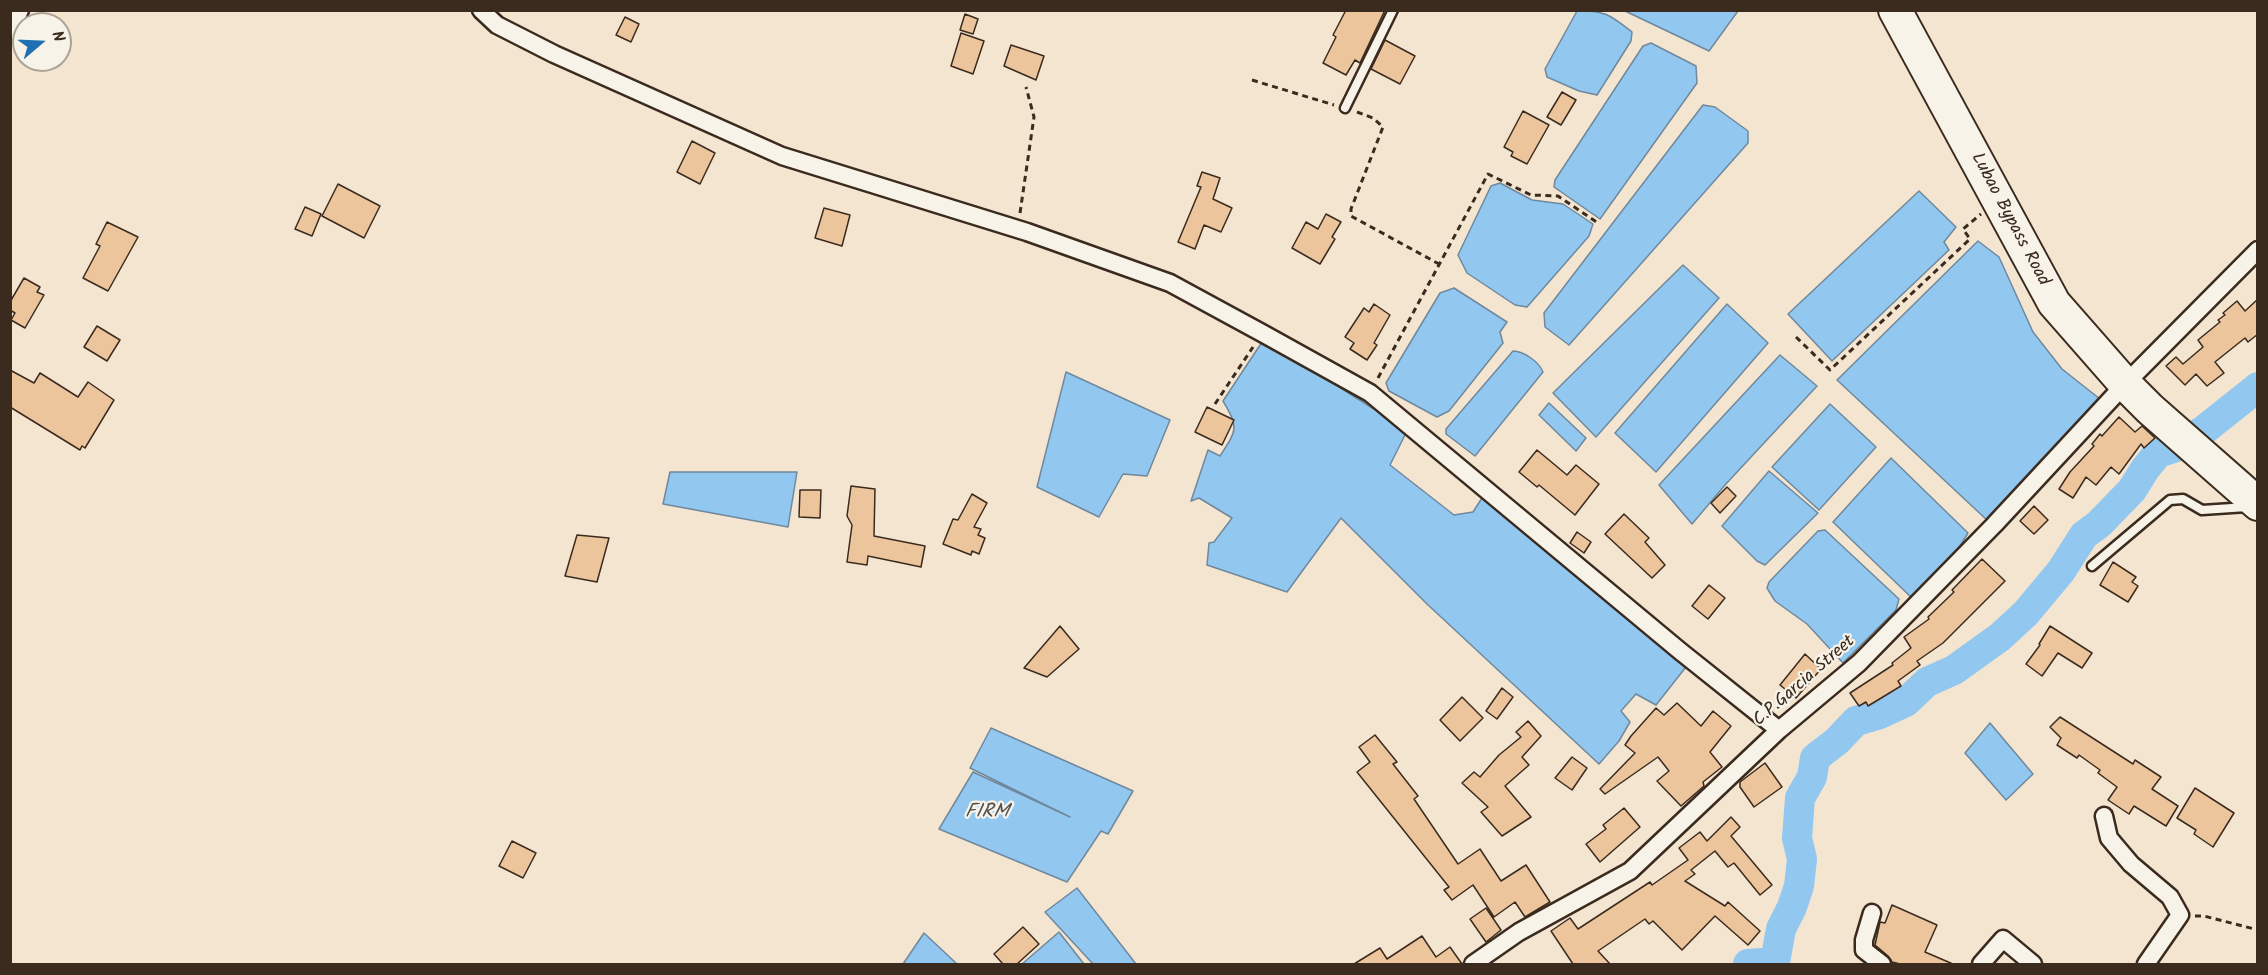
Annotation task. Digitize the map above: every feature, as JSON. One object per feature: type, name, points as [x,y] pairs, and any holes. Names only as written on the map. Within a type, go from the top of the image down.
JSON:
[{"type":"highway","name":"Lubao Bypass Road","points":[[1895,10],[2054,303],[2150,409],[2258,506]]},
{"type":"street","points":[[10,32],[20,10]]},
{"type":"street","points":[[481,10],[497,25],[554,54],[782,156],[1018,229],[1170,283],[1262,333],[1370,393],[1680,651],[1779,730]]},
{"type":"street","name":"C.P.Garcia Street","points":[[1473,964],[1519,932],[1630,871],[1779,730],[1859,663],[1994,525],[2125,384],[2258,250]]},
{"type":"street","points":[[2104,816],[2109,838],[2131,864],[2170,897],[2180,915],[2146,964]]},
{"type":"street","points":[[1872,913],[1864,940],[1864,950],[1882,964]]},
{"type":"street","points":[[1982,964],[2003,939],[2033,964]]},
{"type":"lane","points":[[1345,108],[1393,10]]},
{"type":"lane","points":[[2092,566],[2169,500],[2184,499],[2202,510],[2258,506]]},
{"type":"path","points":[[1252,80],[1373,118],[1383,127],[1350,216],[1439,264]]},
{"type":"path","points":[[1018,229],[1034,117],[1026,87]]},
{"type":"path","points":[[1370,393],[1488,174],[1531,195],[1558,196],[1598,223]]},
{"type":"path","points":[[1796,337],[1830,370],[1970,239],[1963,229],[1998,199]]},
{"type":"path","points":[[1215,404],[1262,333]]},
{"type":"path","points":[[2180,915],[2204,916],[2258,930]]},
{"type":"water","points":[[1577,11],[1594,11],[1607,15],[1632,32],[1631,41],[1597,95],[1579,91],[1547,77],[1545,69]]},
{"type":"water","points":[[1625,11],[1738,11],[1709,51]]},
{"type":"water","points":[[1651,43],[1696,66],[1697,83],[1600,219],[1554,187],[1555,180],[1643,46]]},
{"type":"water","points":[[1703,105],[1715,107],[1748,131],[1748,143],[1569,345],[1545,327],[1544,313]]},
{"type":"water","points":[[1500,183],[1532,200],[1563,204],[1593,224],[1589,236],[1527,307],[1515,305],[1467,273],[1458,255],[1491,186]]},
{"type":"water","points":[[1919,191],[1956,227],[1944,242],[1949,250],[1832,361],[1788,314]]},
{"type":"water","points":[[1978,241],[1999,257],[2033,332],[2062,369],[2100,399],[1988,521],[1837,380]]},
{"type":"water","points":[[1683,265],[1719,298],[1596,437],[1553,393]]},
{"type":"water","points":[[1454,288],[1507,322],[1500,332],[1503,343],[1449,411],[1437,417],[1389,391],[1386,383],[1440,293]]},
{"type":"water","points":[[1727,304],[1768,343],[1656,472],[1615,433]]},
{"type":"water","points":[[1264,339],[1391,420],[1406,433],[1390,465],[1454,515],[1473,512],[1482,498],[1686,667],[1656,705],[1636,694],[1621,711],[1630,722],[1619,741],[1599,764],[1427,604],[1341,518],[1287,592],[1207,565],[1209,543],[1214,542],[1232,518],[1199,498],[1191,501],[1208,450],[1220,456],[1233,434],[1234,423],[1223,401]]},
{"type":"water","points":[[1513,351],[1531,358],[1543,372],[1475,456],[1446,434],[1446,429]]},
{"type":"water","points":[[1780,355],[1817,386],[1692,524],[1659,485]]},
{"type":"water","points":[[1066,372],[1170,420],[1147,476],[1123,474],[1099,517],[1037,487]]},
{"type":"water","points":[[1549,403],[1586,438],[1576,451],[1539,415]]},
{"type":"water","points":[[1830,404],[1876,447],[1819,510],[1772,467]]},
{"type":"water","points":[[1891,458],[1968,533],[1958,549],[1914,600],[1833,522]]},
{"type":"water","points":[[1769,471],[1818,513],[1765,565],[1757,561],[1722,526]]},
{"type":"water","points":[[670,472],[797,472],[788,527],[663,504]]},
{"type":"water","points":[[1825,530],[1899,599],[1896,610],[1843,663],[1807,624],[1775,601],[1767,588],[1769,582],[1818,531]]},
{"type":"water","points":[[1990,723],[2033,774],[2006,800],[1965,753]]},
{"type":"water","name":"FIRM","points":[[991,728],[1133,791],[1108,834],[1101,831],[1067,882],[939,829],[973,772],[1070,817],[970,768]]},
{"type":"water","points":[[1077,888],[1136,964],[1093,964],[1045,912]]},
{"type":"water","points":[[1059,932],[1084,964],[1022,964]]},
{"type":"water","points":[[924,933],[957,964],[903,964]]},
{"type":"building","points":[[1346,10],[1385,10],[1360,63],[1355,60],[1346,75],[1323,63],[1336,37],[1333,35]]},
{"type":"building","points":[[965,14],[978,19],[973,34],[960,30]]},
{"type":"building","points":[[625,17],[639,24],[631,42],[616,35]]},
{"type":"building","points":[[961,33],[984,41],[973,74],[951,66]]},
{"type":"building","points":[[1385,40],[1415,56],[1400,84],[1371,69]]},
{"type":"building","points":[[1011,45],[1044,56],[1036,80],[1004,66]]},
{"type":"building","points":[[1562,92],[1576,100],[1561,125],[1547,117]]},
{"type":"building","points":[[1523,111],[1549,125],[1527,164],[1511,156],[1513,152],[1504,147]]},
{"type":"building","points":[[692,141],[715,153],[700,184],[677,172]]},
{"type":"building","points":[[1202,172],[1220,178],[1213,199],[1232,208],[1221,232],[1204,225],[1195,249],[1178,242],[1201,187],[1197,186]]},
{"type":"building","points":[[338,184],[380,206],[364,238],[322,216]]},
{"type":"building","points":[[305,207],[321,214],[312,236],[295,229]]},
{"type":"building","points":[[824,208],[850,215],[842,246],[815,238]]},
{"type":"building","points":[[1326,214],[1341,222],[1332,237],[1335,239],[1320,264],[1292,248],[1306,222],[1318,229]]},
{"type":"building","points":[[107,222],[138,237],[108,291],[83,278],[100,246],[96,244]]},
{"type":"building","points":[[24,278],[40,287],[37,292],[44,295],[25,328],[11,320],[15,313],[10,310],[10,302]]},
{"type":"building","points":[[2258,299],[2258,334],[2248,342],[2245,338],[2215,362],[2224,373],[2207,386],[2196,374],[2185,385],[2166,366],[2176,357],[2183,364],[2203,347],[2198,340],[2220,322],[2218,320],[2225,315],[2223,313],[2237,301],[2245,311]]},
{"type":"building","points":[[1374,304],[1390,315],[1374,343],[1377,345],[1367,360],[1350,349],[1354,343],[1345,337],[1364,308],[1369,312]]},
{"type":"building","points":[[97,326],[120,340],[107,361],[84,347]]},
{"type":"building","points":[[10,370],[34,383],[40,373],[78,397],[88,382],[114,400],[85,448],[82,446],[80,450],[10,407]]},
{"type":"building","points":[[1207,407],[1234,420],[1222,445],[1195,432]]},
{"type":"building","points":[[2119,417],[2135,432],[2142,426],[2155,438],[2144,448],[2141,444],[2119,474],[2111,467],[2096,485],[2086,477],[2073,498],[2059,489],[2070,472],[2094,446],[2092,444],[2100,434],[2102,436]]},
{"type":"building","points":[[1537,450],[1567,475],[1576,465],[1599,484],[1575,515],[1539,485],[1537,487],[1519,472]]},
{"type":"building","points":[[851,486],[875,489],[874,536],[925,546],[921,567],[868,556],[867,565],[847,562],[852,525],[847,516]]},
{"type":"building","points":[[1727,487],[1736,496],[1720,513],[1711,503]]},
{"type":"building","points":[[800,490],[821,490],[820,518],[799,517]]},
{"type":"building","points":[[972,494],[987,503],[974,527],[981,529],[978,535],[985,538],[979,554],[972,551],[971,555],[943,544],[953,519],[958,520]]},
{"type":"building","points":[[2034,506],[2048,520],[2034,534],[2020,521]]},
{"type":"building","points":[[1624,514],[1649,538],[1645,542],[1665,565],[1652,578],[1605,534]]},
{"type":"building","points":[[1577,532],[1591,542],[1584,553],[1570,543]]},
{"type":"building","points":[[577,535],[609,538],[597,582],[565,576]]},
{"type":"building","points":[[1982,559],[2005,581],[1943,643],[1917,661],[1920,665],[1898,681],[1901,686],[1868,706],[1866,702],[1859,706],[1850,693],[1893,665],[1892,663],[1911,648],[1904,637],[1929,619],[1928,617],[1954,592],[1952,590]]},
{"type":"building","points":[[2113,562],[2136,577],[2132,582],[2138,586],[2128,602],[2100,585]]},
{"type":"building","points":[[1709,585],[1725,598],[1708,619],[1692,606]]},
{"type":"building","points":[[1060,626],[1079,649],[1047,677],[1024,668]]},
{"type":"building","points":[[2050,626],[2092,653],[2082,668],[2058,653],[2042,676],[2026,664]]},
{"type":"building","points":[[1805,654],[1821,669],[1796,698],[1780,685]]},
{"type":"building","points":[[1502,688],[1513,697],[1497,719],[1486,711]]},
{"type":"building","points":[[1462,697],[1483,718],[1460,741],[1440,720]]},
{"type":"building","points":[[1677,703],[1701,726],[1713,711],[1731,726],[1710,752],[1722,767],[1703,782],[1704,786],[1681,806],[1657,781],[1669,771],[1658,757],[1605,794],[1600,789],[1635,753],[1625,745],[1631,736],[1656,708],[1664,715]]},
{"type":"building","points":[[2060,717],[2133,764],[2135,760],[2161,777],[2152,789],[2178,806],[2166,826],[2134,806],[2129,814],[2108,800],[2117,787],[2098,773],[2100,770],[2079,755],[2077,758],[2057,745],[2061,738],[2050,727]]},
{"type":"building","points":[[1528,721],[1541,736],[1522,757],[1529,765],[1505,786],[1531,817],[1502,836],[1481,812],[1488,807],[1462,783],[1474,772],[1480,777],[1499,755],[1521,737],[1516,732]]},
{"type":"building","points":[[1375,735],[1397,762],[1393,764],[1418,796],[1414,799],[1458,864],[1480,849],[1501,881],[1526,865],[1550,902],[1525,917],[1515,902],[1494,917],[1473,885],[1452,900],[1444,890],[1449,887],[1357,772],[1370,762],[1359,747]]},
{"type":"building","points":[[1572,757],[1587,768],[1572,790],[1555,778]]},
{"type":"building","points":[[1765,763],[1782,787],[1754,807],[1740,787],[1740,782]]},
{"type":"building","points":[[2195,788],[2234,813],[2213,847],[2194,834],[2196,830],[2177,818]]},
{"type":"building","points":[[1624,808],[1640,827],[1600,862],[1586,844],[1606,829],[1603,825]]},
{"type":"building","points":[[1731,817],[1740,827],[1731,836],[1772,885],[1760,895],[1734,863],[1728,867],[1715,851],[1691,870],[1695,874],[1685,881],[1725,906],[1728,902],[1760,931],[1748,945],[1715,916],[1682,950],[1653,921],[1649,924],[1645,919],[1598,951],[1610,964],[1573,964],[1551,931],[1570,918],[1578,929],[1650,882],[1652,885],[1688,860],[1679,848],[1700,832],[1707,841]]},
{"type":"building","points":[[512,841],[536,853],[523,878],[499,866]]},
{"type":"building","points":[[1892,905],[1937,925],[1925,952],[1953,964],[1892,962],[1875,945],[1880,922],[1885,923]]},
{"type":"building","points":[[1486,908],[1501,930],[1486,942],[1470,919]]},
{"type":"building","points":[[1023,927],[1039,944],[1017,964],[1003,964],[994,954]]},
{"type":"building","points":[[1422,936],[1436,957],[1450,947],[1462,964],[1354,964],[1380,948],[1387,959]]},
{"type":"waterway","points":[[1748,964],[1775,962],[1781,929],[1799,886],[1802,859],[1797,838],[1800,798],[1812,777],[1815,758],[1837,741],[1856,721],[1880,714],[1906,702],[1927,682],[1954,670],[2000,637],[2026,613],[2061,571],[2084,535],[2099,524],[2132,490],[2158,453],[2176,447],[2204,430],[2258,387]]}]
